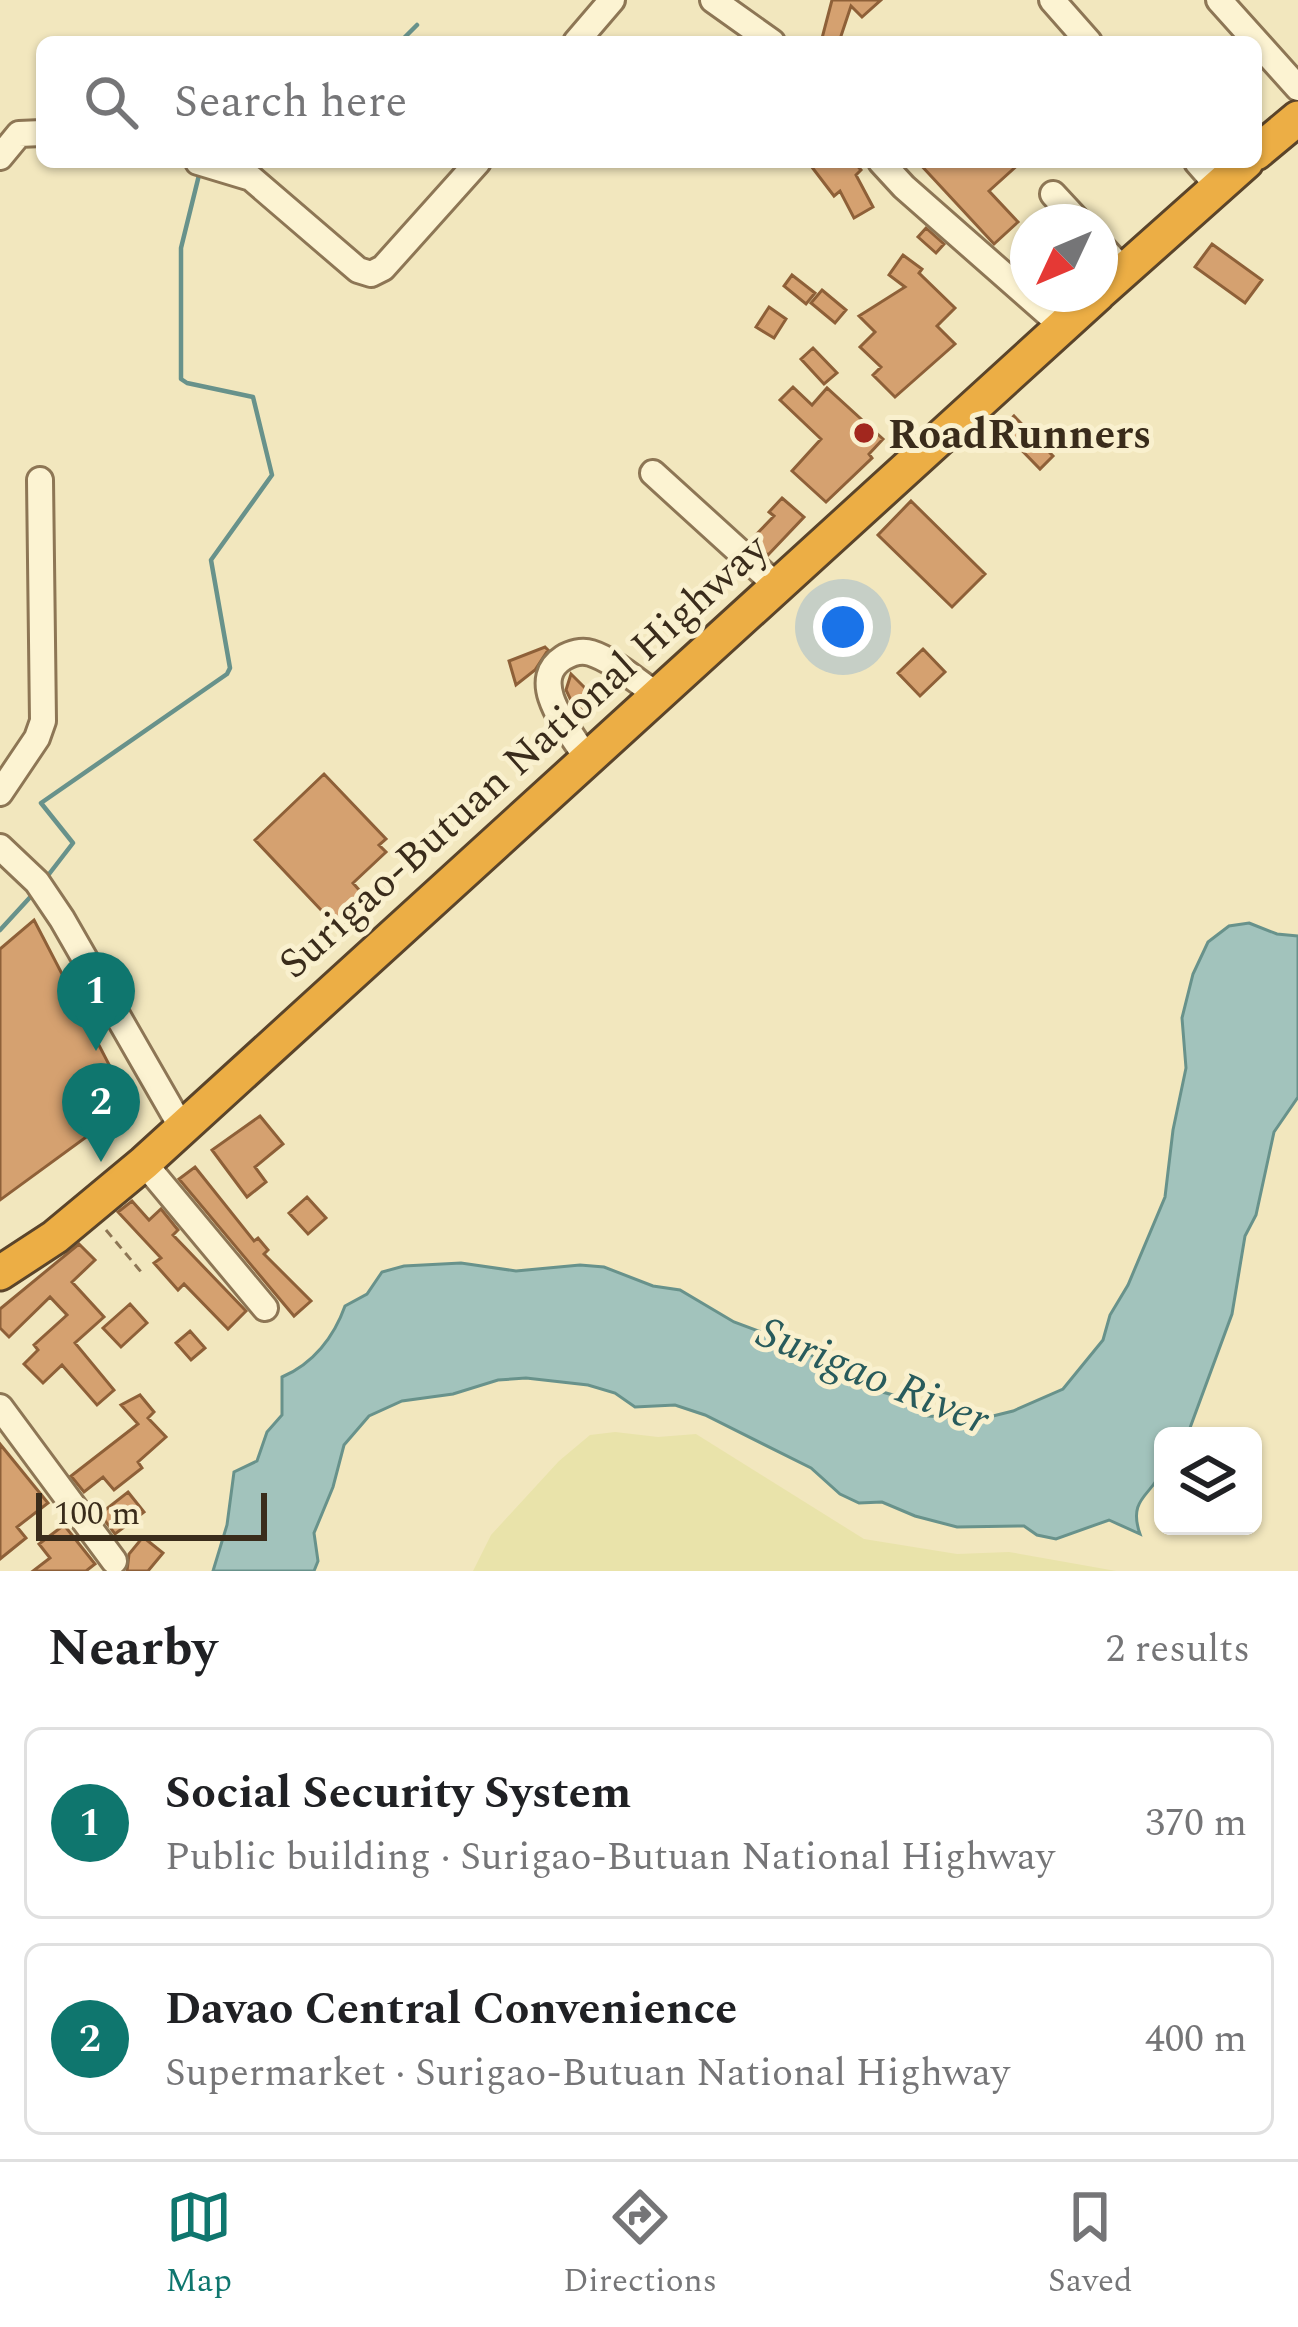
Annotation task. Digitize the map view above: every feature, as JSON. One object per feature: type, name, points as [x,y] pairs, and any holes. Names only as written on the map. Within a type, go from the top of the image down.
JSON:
[{"type":"highway","points":[[1262,148],[1298,118]]},
{"type":"highway","name":"Surigao-Butuan National Highway","points":[[1118,274],[1207,174]]},
{"type":"highway","name":"Surigao-Butuan National Highway","points":[[0,1273],[89,1210],[144,1163],[1078,312]]},
{"type":"street","points":[[581,36],[611,0]]},
{"type":"street","points":[[713,0],[764,36]]},
{"type":"street","points":[[1052,0],[1085,36]]},
{"type":"street","points":[[1219,0],[1251,36]]},
{"type":"street","points":[[1262,48],[1298,88]]},
{"type":"street","points":[[0,157],[20,134],[36,133]]},
{"type":"street","points":[[218,168],[251,178],[358,270],[371,274],[383,268],[473,168]]},
{"type":"street","points":[[886,168],[1062,326]]},
{"type":"street","points":[[1053,194],[1062,204]]},
{"type":"street","points":[[653,472],[776,585]]},
{"type":"street","points":[[0,793],[37,739],[43,721],[40,480]]},
{"type":"street","points":[[586,758],[549,695],[548,682],[558,662],[574,653],[592,653],[656,694]]},
{"type":"street","points":[[0,847],[37,882],[62,919],[182,1128]]},
{"type":"street","points":[[144,1163],[265,1308]]},
{"type":"street","points":[[0,1407],[114,1561]]},
{"type":"path","points":[[89,1210],[142,1273]]},
{"type":"shaded area","points":[[615,1432],[658,1437],[696,1434],[864,1539],[957,1554],[1009,1552],[1116,1571],[473,1571],[491,1535],[559,1461],[590,1435]]},
{"type":"water","points":[[1249,923],[1298,936],[1298,1097],[1274,1132],[1256,1215],[1245,1236],[1232,1314],[1190,1427],[1154,1427],[1154,1484],[1139,1504],[1140,1534],[1109,1520],[1056,1539],[1024,1526],[957,1527],[882,1502],[859,1503],[840,1494],[811,1468],[705,1415],[675,1405],[635,1407],[615,1393],[588,1385],[526,1378],[402,1401],[369,1416],[344,1445],[314,1533],[318,1561],[314,1571],[213,1571],[227,1525],[234,1472],[257,1461],[267,1432],[282,1415],[282,1377],[321,1348],[345,1306],[367,1294],[382,1272],[404,1266],[461,1263],[516,1271],[604,1267],[653,1286],[680,1290],[734,1322],[793,1344],[861,1386],[893,1395],[928,1416],[981,1419],[1063,1389],[1103,1340],[1165,1197],[1186,1068],[1182,1018],[1193,974],[1208,942],[1229,926]]},
{"type":"building","points":[[832,0],[881,0],[862,17],[851,6],[841,36],[823,36]]},
{"type":"building","points":[[813,168],[859,168],[856,175],[873,207],[854,218],[840,191],[834,196]]},
{"type":"building","points":[[924,168],[1014,168],[989,191],[1010,213],[1010,229],[994,244]]},
{"type":"building","points":[[926,228],[944,244],[936,253],[918,237]]},
{"type":"building","points":[[1212,244],[1262,280],[1245,303],[1195,267]]},
{"type":"building","points":[[903,255],[922,269],[919,273],[955,308],[937,326],[955,344],[895,397],[873,375],[881,367],[860,347],[875,332],[859,316],[905,287],[889,275]]},
{"type":"building","points":[[792,275],[815,293],[806,304],[784,286]]},
{"type":"building","points":[[822,290],[846,310],[835,323],[811,303]]},
{"type":"building","points":[[769,307],[786,319],[774,338],[756,327]]},
{"type":"building","points":[[813,348],[837,373],[824,384],[801,359]]},
{"type":"building","points":[[793,387],[812,405],[827,388],[883,439],[869,454],[872,458],[826,502],[792,471],[821,439],[780,400]]},
{"type":"building","points":[[1014,416],[1053,456],[1040,469],[1001,429]]},
{"type":"building","points":[[782,498],[804,517],[768,555],[751,540],[774,516],[769,512]]},
{"type":"building","points":[[911,501],[985,574],[952,607],[878,535]]},
{"type":"building","points":[[545,647],[548,650],[535,670],[516,685],[509,661]]},
{"type":"building","points":[[923,649],[945,672],[920,696],[898,673]]},
{"type":"building","points":[[571,674],[594,697],[577,713],[566,690]]},
{"type":"building","points":[[324,774],[386,839],[379,845],[386,852],[353,883],[368,900],[338,928],[255,840]]},
{"type":"building","points":[[34,920],[130,1105],[0,1200],[0,949]]},
{"type":"building","points":[[260,1116],[283,1144],[255,1167],[266,1182],[247,1197],[212,1150]]},
{"type":"building","points":[[195,1167],[254,1241],[258,1238],[268,1250],[264,1254],[311,1301],[294,1316],[179,1179]]},
{"type":"building","points":[[307,1197],[326,1218],[308,1234],[289,1213]]},
{"type":"building","points":[[132,1201],[149,1220],[161,1209],[178,1230],[173,1235],[246,1311],[228,1329],[184,1284],[178,1290],[154,1263],[161,1258],[118,1212]]},
{"type":"building","points":[[79,1244],[95,1260],[72,1282],[104,1317],[75,1343],[114,1390],[97,1405],[62,1365],[43,1383],[24,1364],[38,1350],[34,1345],[67,1315],[50,1297],[9,1337],[0,1328],[0,1309]]},
{"type":"building","points":[[130,1304],[147,1323],[121,1347],[103,1328]]},
{"type":"building","points":[[190,1331],[205,1348],[191,1360],[176,1343]]},
{"type":"building","points":[[140,1395],[154,1412],[148,1418],[166,1437],[138,1462],[142,1468],[114,1490],[103,1477],[84,1492],[71,1476],[138,1424],[121,1405]]},
{"type":"building","points":[[0,1444],[48,1503],[17,1527],[26,1538],[0,1559]]},
{"type":"building","points":[[128,1492],[144,1512],[115,1534],[100,1514]]},
{"type":"building","points":[[64,1525],[95,1564],[86,1571],[33,1571],[50,1558],[39,1544]]},
{"type":"building","points":[[143,1537],[163,1553],[148,1571],[127,1571],[129,1554]]},
{"type":"waterway","points":[[406,36],[417,25]]},
{"type":"waterway","points":[[46,878],[73,843],[41,803],[230,668],[211,560],[272,475],[253,397],[181,379],[181,248],[200,171]]},
{"type":"waterway","points":[[0,930],[34,893]]},
{"type":"place","name":"RoadRunners","points":[[864,433]]},
{"type":"place","name":"Social Security System","points":[[96,1051]]},
{"type":"place","name":"Davao Central Convenience","points":[[101,1162]]},
{"type":"water label","name":"Surigao River","points":[[874,1374]]}]
